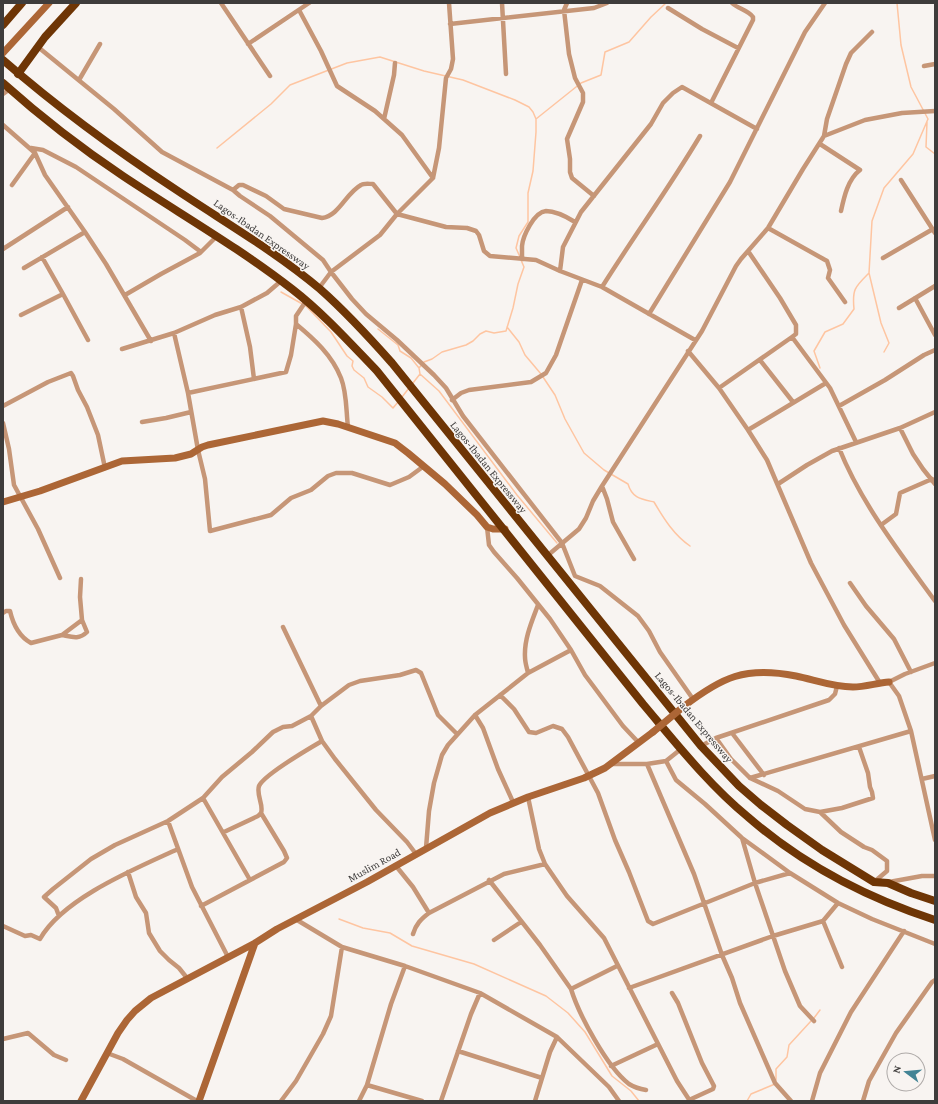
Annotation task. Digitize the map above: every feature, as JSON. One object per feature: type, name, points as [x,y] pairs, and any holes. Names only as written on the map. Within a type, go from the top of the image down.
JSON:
[{"type":"highway","points":[[3,25],[22,3]]},
{"type":"highway","points":[[18,74],[38,47],[76,3]]},
{"type":"highway","name":"Lagos-Ibadan Expressway","points":[[3,60],[18,74],[106,143],[287,263],[345,311],[392,363],[701,746],[739,786],[787,826],[822,850],[874,882],[888,883],[935,901]]},
{"type":"highway","points":[[3,83],[7,92],[98,158],[234,247],[281,281],[306,301],[350,342],[377,371],[505,529],[643,704],[681,749],[721,792],[747,817],[791,850],[835,877],[875,898],[904,910],[935,920]]},
{"type":"street","points":[[3,53],[49,3]]},
{"type":"street","points":[[222,3],[270,76]]},
{"type":"street","points":[[248,44],[309,3]]},
{"type":"street","points":[[319,288],[330,272],[380,235],[397,214],[433,178],[439,148],[447,76],[451,69],[453,59],[449,3]]},
{"type":"street","points":[[502,3],[506,74]]},
{"type":"street","points":[[567,3],[564,10],[570,60],[574,78],[583,93],[583,102],[567,139],[570,172],[572,178],[594,196]]},
{"type":"street","points":[[450,24],[564,10],[594,8],[607,3]]},
{"type":"street","points":[[649,314],[730,182],[805,32],[825,3]]},
{"type":"street","points":[[710,103],[753,17],[751,14],[735,4]]},
{"type":"street","points":[[668,8],[702,29],[738,48]]},
{"type":"street","points":[[299,10],[321,51],[337,86],[375,110],[402,135],[433,178]]},
{"type":"street","points":[[547,556],[579,528],[586,518],[593,501],[602,486],[702,331],[736,266],[768,228],[824,136],[828,114],[846,64],[852,53],[872,32]]},
{"type":"street","points":[[79,80],[100,44]]},
{"type":"street","points":[[38,47],[114,109],[162,152],[233,190],[270,216],[323,260],[330,272],[366,314],[397,340],[446,388],[462,416],[562,543],[575,576],[600,586],[638,616],[649,631],[660,652],[693,699]]},
{"type":"street","points":[[384,119],[394,75],[395,63]]},
{"type":"street","points":[[924,66],[935,64]]},
{"type":"street","points":[[560,271],[563,247],[580,212],[651,124],[663,103],[673,93],[682,88],[757,129]]},
{"type":"street","points":[[824,136],[865,120],[902,113],[935,111]]},
{"type":"street","points":[[3,125],[35,153],[45,175],[85,232],[151,341]]},
{"type":"street","points":[[602,287],[661,199],[700,136]]},
{"type":"street","points":[[820,144],[860,170],[850,185],[841,211]]},
{"type":"street","points":[[31,148],[43,150],[76,167],[202,252]]},
{"type":"street","points":[[12,185],[35,153]]},
{"type":"street","points":[[883,258],[934,231],[901,180]]},
{"type":"street","points":[[233,190],[239,185],[243,185],[266,196],[284,208],[322,218],[328,217],[352,192],[362,184],[373,184],[397,214],[446,227],[467,228],[476,231],[479,235],[484,251],[490,256],[536,260],[602,287],[695,340]]},
{"type":"street","points":[[3,249],[68,207]]},
{"type":"street","points":[[522,259],[522,245],[528,227],[539,213],[546,211],[563,215],[575,222]]},
{"type":"street","points":[[768,228],[827,261],[830,270],[828,278],[845,302]]},
{"type":"street","points":[[24,268],[85,232]]},
{"type":"street","points":[[125,296],[161,274],[202,252],[217,236]]},
{"type":"street","points":[[719,388],[796,334],[796,325],[780,298],[748,251]]},
{"type":"street","points":[[42,258],[64,294],[88,340]]},
{"type":"street","points":[[452,400],[461,393],[469,390],[531,382],[546,373],[556,355],[582,280]]},
{"type":"street","points":[[122,350],[174,333],[215,315],[241,307],[267,293],[281,281]]},
{"type":"street","points":[[899,308],[935,286]]},
{"type":"street","points":[[21,315],[64,294]]},
{"type":"street","points":[[915,298],[935,335]]},
{"type":"street","points":[[188,393],[286,372],[291,355],[296,316],[306,301]]},
{"type":"street","points":[[241,307],[250,347],[254,379]]},
{"type":"street","points":[[296,324],[314,339],[329,355],[341,378],[345,394],[348,427]]},
{"type":"street","points":[[174,333],[188,393],[198,450],[205,479],[210,531],[271,515],[291,498],[311,490],[328,476],[336,473],[352,473],[390,485],[409,477],[424,466]]},
{"type":"street","points":[[792,337],[826,383],[856,442]]},
{"type":"street","points":[[839,406],[886,380],[924,355],[935,350]]},
{"type":"street","points":[[688,351],[719,388],[767,460],[811,563],[844,625],[880,683]]},
{"type":"street","points":[[760,360],[793,402]]},
{"type":"street","points":[[3,406],[62,375],[69,372],[72,373],[98,435],[105,468]]},
{"type":"street","points":[[748,430],[826,383]]},
{"type":"street","points":[[142,422],[191,412]]},
{"type":"street","points":[[778,484],[807,465],[839,448],[900,428],[935,412]]},
{"type":"street","points":[[3,502],[122,461],[176,458],[190,454],[208,445],[323,421],[348,427],[395,443],[424,466],[477,515],[487,527],[489,545],[538,605],[571,650],[585,675],[623,726],[639,743]]},
{"type":"street","points":[[3,423],[9,449],[14,485],[38,529],[60,578]]},
{"type":"street","points":[[900,428],[913,454],[935,484]]},
{"type":"street","points":[[839,448],[846,468],[881,525],[935,601]]},
{"type":"street","points":[[881,525],[896,514],[900,493],[932,479]]},
{"type":"street","points":[[602,486],[613,522],[634,559]]},
{"type":"street","points":[[487,527],[494,529],[505,529]]},
{"type":"street","points":[[62,635],[74,638],[87,632],[82,620],[80,578]]},
{"type":"street","points":[[850,583],[866,606],[894,639],[911,672]]},
{"type":"street","points":[[528,673],[525,657],[526,644],[538,605]]},
{"type":"street","points":[[3,613],[6,611],[10,612],[12,620],[25,640],[31,643],[62,635],[82,620]]},
{"type":"street","points":[[283,627],[321,706]]},
{"type":"street","points":[[426,848],[429,811],[438,766],[442,755],[457,734],[475,715],[528,673],[571,650]]},
{"type":"street","points":[[935,663],[889,682],[899,696],[911,731],[934,829],[935,840]]},
{"type":"street","points":[[59,916],[56,908],[44,897],[53,888],[91,859],[115,845],[168,821],[204,798],[222,777],[273,732],[283,727],[292,726],[311,716],[321,706],[349,685],[360,681],[400,675],[416,670],[421,673],[438,714],[457,734]]},
{"type":"street","name":"Muslim Road","points":[[81,1101],[127,1020],[135,1011],[151,998],[186,978],[255,943],[265,936],[396,866],[477,820],[513,802],[589,776],[611,764],[693,699],[716,684],[727,679],[754,672],[768,672],[796,676],[823,684],[837,686],[859,687],[889,682]]},
{"type":"street","points":[[701,746],[716,738],[828,700],[835,694],[837,686]]},
{"type":"street","points":[[500,695],[514,709],[529,732],[536,733],[553,726],[562,729],[579,756],[598,793],[614,840],[629,872],[648,921],[653,924],[755,884],[790,873]]},
{"type":"street","points":[[475,715],[483,728],[498,769],[513,802]]},
{"type":"street","points":[[311,716],[322,741],[376,810],[407,842],[416,854]]},
{"type":"street","points":[[750,778],[911,731]]},
{"type":"street","points":[[732,733],[764,774]]},
{"type":"street","points":[[716,738],[731,759],[750,778],[778,791],[805,809],[820,812],[842,808],[873,798],[868,773],[859,747]]},
{"type":"street","points":[[201,906],[284,862],[286,858],[284,851],[261,813],[262,809],[258,792],[260,785],[282,766],[322,741]]},
{"type":"street","points":[[611,764],[647,764],[666,761],[681,749]]},
{"type":"street","points":[[666,761],[676,780],[742,838],[790,873],[838,903],[872,919],[935,944]]},
{"type":"street","points":[[647,764],[694,874],[740,1003],[775,1083],[791,1101]]},
{"type":"street","points":[[922,780],[935,776]]},
{"type":"street","points":[[528,797],[538,843],[545,864],[567,896],[604,938],[617,966],[689,1101],[713,1089],[714,1086],[702,1063],[678,1003],[672,993]]},
{"type":"street","points":[[204,798],[250,880]]},
{"type":"street","points":[[820,812],[841,832],[872,850],[887,861],[887,871],[874,882]]},
{"type":"street","points":[[224,832],[258,816],[261,813]]},
{"type":"street","points":[[168,821],[192,887],[228,957]]},
{"type":"street","points":[[742,838],[755,884],[785,971],[800,1006],[814,1021]]},
{"type":"street","points":[[3,926],[24,936],[31,935],[40,938],[59,916],[85,897],[128,872],[178,849]]},
{"type":"street","points":[[413,934],[416,926],[422,918],[429,913],[489,880],[504,874],[545,864]]},
{"type":"street","points":[[396,866],[413,888],[429,913]]},
{"type":"street","points":[[128,872],[136,897],[146,913],[149,933],[160,951],[179,968],[186,978]]},
{"type":"street","points":[[888,883],[922,876],[935,876]]},
{"type":"street","points":[[489,880],[571,989],[577,1008],[611,1066],[630,1084],[646,1090]]},
{"type":"street","points":[[629,988],[773,936],[823,921],[838,903]]},
{"type":"street","points":[[297,920],[342,947],[405,966],[480,993],[556,1037],[609,1087],[619,1101]]},
{"type":"street","points":[[823,921],[842,967]]},
{"type":"street","points":[[494,940],[521,922]]},
{"type":"street","points":[[812,1101],[820,1073],[851,1012],[904,931]]},
{"type":"street","points":[[107,1053],[123,1060],[198,1101],[255,943]]},
{"type":"street","points":[[282,1101],[296,1081],[323,1034],[331,1016],[342,947]]},
{"type":"street","points":[[359,1101],[367,1085],[391,1004],[405,966]]},
{"type":"street","points":[[571,989],[617,966]]},
{"type":"street","points":[[862,1101],[868,1081],[896,1033],[935,980]]},
{"type":"street","points":[[441,1101],[471,1014],[480,993]]},
{"type":"street","points":[[3,1040],[28,1033],[54,1055],[66,1060]]},
{"type":"street","points":[[535,1101],[556,1037]]},
{"type":"street","points":[[611,1066],[658,1044]]},
{"type":"street","points":[[458,1052],[542,1078]]},
{"type":"street","points":[[367,1085],[419,1101]]},
{"type":"waterway","points":[[520,257],[516,248],[519,236],[528,222],[528,193],[533,171],[536,119],[581,83],[601,75],[605,52],[629,42],[651,17],[666,3]]},
{"type":"waterway","points":[[884,352],[889,343],[881,323],[869,273],[872,221],[884,188],[913,154],[928,119],[911,87],[901,45],[897,3]]},
{"type":"waterway","points":[[217,148],[271,104],[290,85],[347,63],[380,57],[424,71],[463,80],[515,100],[529,107],[536,119]]},
{"type":"waterway","points":[[927,122],[926,147],[935,154]]},
{"type":"waterway","points":[[413,383],[420,374],[419,368],[424,362],[432,359],[442,352],[466,345],[486,331],[494,333],[506,331],[524,267],[521,260]]},
{"type":"waterway","points":[[820,368],[814,351],[825,332],[843,324],[854,309],[854,293],[860,282],[869,273]]},
{"type":"waterway","points":[[281,292],[306,306],[331,332],[347,356],[353,361],[352,366],[354,370],[364,378],[368,387],[382,397],[393,408],[398,402]]},
{"type":"waterway","points":[[507,327],[519,342],[525,355],[541,374]]},
{"type":"waterway","points":[[378,329],[398,345],[400,351],[411,358],[419,368]]},
{"type":"waterway","points":[[420,374],[439,391],[517,495],[557,543]]},
{"type":"waterway","points":[[543,377],[555,395],[565,419],[584,453],[604,470],[628,484],[635,495],[641,499],[654,502],[674,532],[690,546]]},
{"type":"waterway","points":[[402,397],[409,388]]},
{"type":"waterway","points":[[339,919],[363,928],[390,933],[412,946],[474,964],[546,996],[568,1013],[585,1032],[612,1076],[631,1091],[639,1101]]},
{"type":"waterway","points":[[814,1018],[820,1010]]},
{"type":"waterway","points":[[776,1080],[776,1069],[787,1057],[789,1045],[811,1021]]},
{"type":"waterway","points":[[747,1101],[751,1094],[775,1084]]}]
